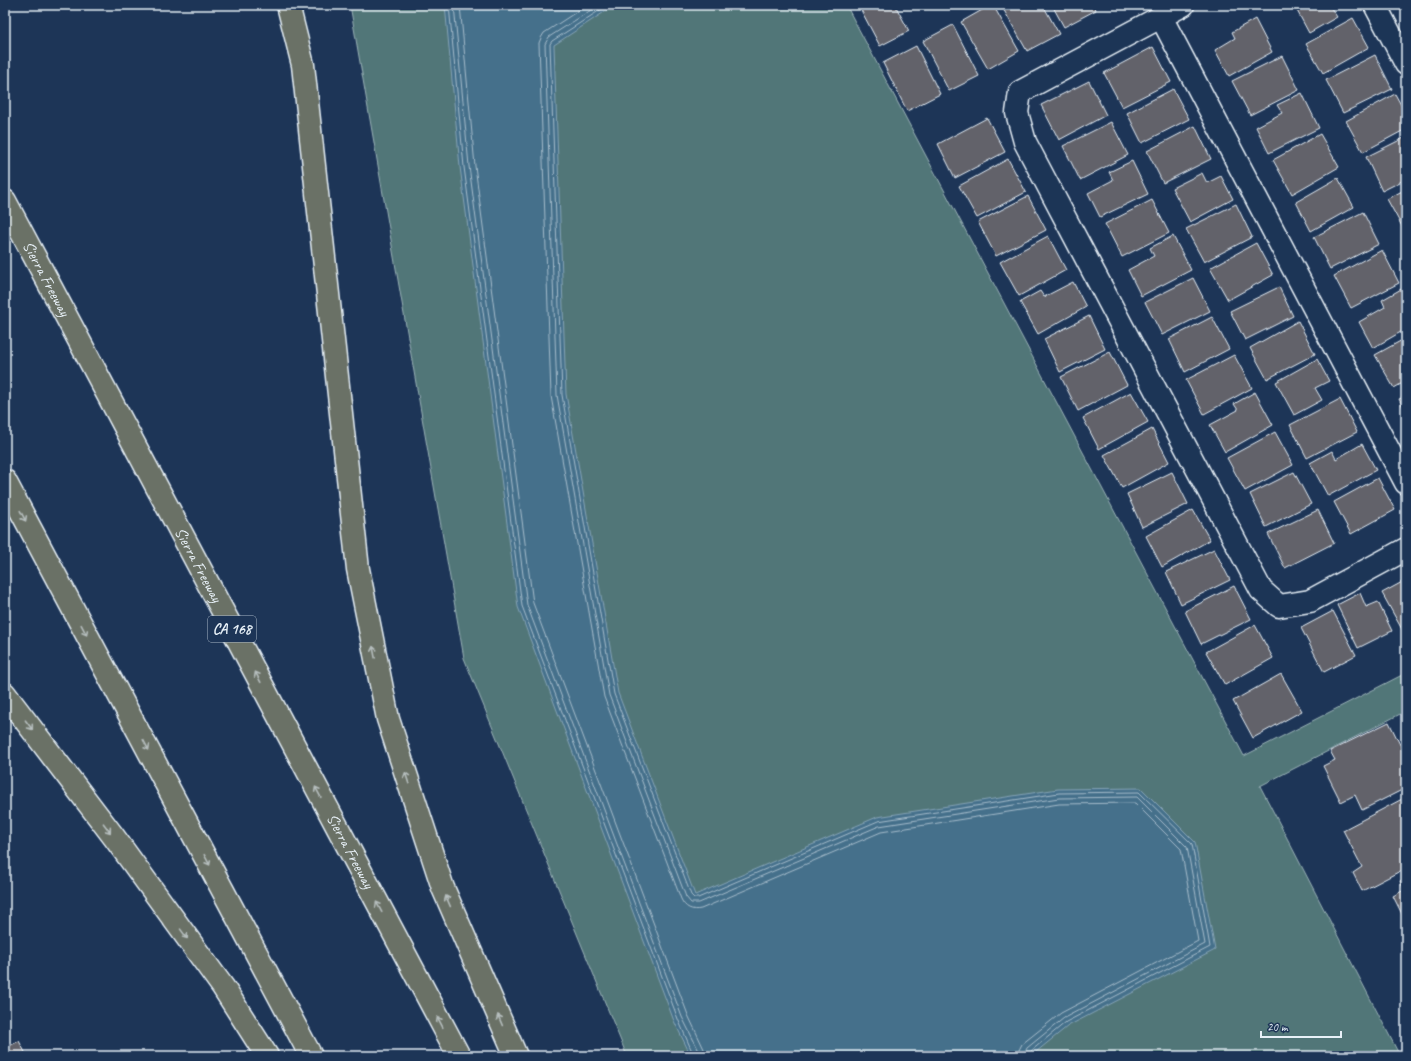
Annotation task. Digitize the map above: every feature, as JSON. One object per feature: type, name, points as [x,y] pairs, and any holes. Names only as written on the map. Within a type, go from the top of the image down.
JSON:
[{"type":"highway","points":[[288,5],[303,65],[358,569],[388,719],[443,888],[516,1056]]},
{"type":"highway","name":"Sierra Freeway","points":[[5,201],[459,1056]]},
{"type":"highway","points":[[5,481],[311,1056]]},
{"type":"highway","points":[[5,694],[114,837],[210,969],[267,1056]]},
{"type":"street","points":[[1183,5],[1020,92],[1017,113],[1025,142],[1261,590],[1279,606],[1310,601],[1406,549]]},
{"type":"street","points":[[1375,5],[1406,64]]},
{"type":"street","points":[[1161,17],[1406,482]]},
{"type":"green space","points":[[350,5],[846,5],[1244,756],[1406,673],[1406,711],[1260,786],[1400,1056],[627,1056],[464,658]]},
{"type":"water","points":[[445,5],[615,5],[554,45],[566,394],[618,693],[695,895],[877,817],[1058,789],[1141,788],[1195,842],[1215,950],[1068,1026],[1031,1056],[691,1056],[674,1021],[518,607],[460,167]]},
{"type":"building","points":[[872,5],[895,5],[909,31],[880,46],[861,10]]},
{"type":"building","points":[[993,5],[1019,51],[988,69],[961,22]]},
{"type":"building","points":[[1001,5],[1043,5],[1059,34],[1027,51]]},
{"type":"building","points":[[1052,5],[1094,5],[1096,10],[1064,27]]},
{"type":"building","points":[[1294,5],[1336,5],[1331,8],[1337,17],[1309,33]]},
{"type":"building","points":[[1353,18],[1369,47],[1323,73],[1306,44]]},
{"type":"building","points":[[1255,19],[1272,52],[1229,76],[1215,50],[1235,38],[1232,32]]},
{"type":"building","points":[[953,25],[979,76],[949,91],[923,41]]},
{"type":"building","points":[[916,46],[940,94],[907,111],[883,63]]},
{"type":"building","points":[[1153,47],[1171,82],[1122,107],[1104,73]]},
{"type":"building","points":[[1375,55],[1392,89],[1343,113],[1326,80]]},
{"type":"building","points":[[1282,56],[1299,90],[1250,115],[1232,81]]},
{"type":"building","points":[[1089,81],[1106,115],[1059,140],[1041,105]]},
{"type":"building","points":[[1173,89],[1189,119],[1142,143],[1127,113]]},
{"type":"building","points":[[1302,93],[1319,128],[1269,153],[1256,127],[1282,113],[1277,105]]},
{"type":"building","points":[[1395,94],[1406,114],[1406,129],[1363,152],[1346,121]]},
{"type":"building","points":[[987,118],[1005,152],[955,178],[938,144]]},
{"type":"building","points":[[1111,122],[1128,155],[1080,180],[1063,146]]},
{"type":"building","points":[[1195,126],[1211,159],[1163,183],[1147,151]]},
{"type":"building","points":[[1320,134],[1339,167],[1292,194],[1273,160]]},
{"type":"building","points":[[1406,137],[1406,179],[1382,191],[1366,157]]},
{"type":"building","points":[[1008,159],[1026,192],[977,218],[959,186]]},
{"type":"building","points":[[1132,161],[1148,194],[1100,217],[1088,193],[1113,180],[1109,172]]},
{"type":"building","points":[[1202,173],[1207,183],[1221,176],[1233,199],[1190,222],[1172,188]]},
{"type":"building","points":[[1338,178],[1354,207],[1311,231],[1296,202]]},
{"type":"building","points":[[1406,189],[1406,229],[1404,230],[1387,199]]},
{"type":"building","points":[[1028,196],[1046,230],[996,256],[978,222]]},
{"type":"building","points":[[1152,200],[1169,233],[1122,257],[1105,224]]},
{"type":"building","points":[[1236,204],[1252,237],[1204,262],[1186,229]]},
{"type":"building","points":[[1363,212],[1379,244],[1330,269],[1314,237]]},
{"type":"building","points":[[1048,236],[1066,270],[1019,296],[1000,262]]},
{"type":"building","points":[[1173,236],[1191,270],[1141,296],[1128,270],[1154,256],[1150,248]]},
{"type":"building","points":[[1256,243],[1273,275],[1228,300],[1210,268]]},
{"type":"building","points":[[1382,250],[1399,283],[1351,308],[1334,276]]},
{"type":"building","points":[[1193,278],[1210,311],[1162,335],[1145,302]]},
{"type":"building","points":[[1073,282],[1086,307],[1038,334],[1020,302],[1040,291],[1044,297]]},
{"type":"building","points":[[1279,287],[1293,316],[1245,340],[1230,311]]},
{"type":"building","points":[[1403,288],[1406,294],[1406,329],[1373,348],[1359,322],[1385,307],[1382,300]]},
{"type":"building","points":[[1089,316],[1105,349],[1060,372],[1044,339]]},
{"type":"building","points":[[1212,317],[1229,349],[1185,372],[1169,339]]},
{"type":"building","points":[[1298,321],[1315,354],[1267,379],[1250,348]]},
{"type":"building","points":[[1406,338],[1406,381],[1394,388],[1375,355]]},
{"type":"building","points":[[1110,352],[1127,385],[1078,411],[1061,377]]},
{"type":"building","points":[[1234,355],[1252,388],[1204,414],[1186,380]]},
{"type":"building","points":[[1317,359],[1329,381],[1315,388],[1322,400],[1294,415],[1276,382]]},
{"type":"building","points":[[1131,392],[1148,422],[1099,449],[1083,418]]},
{"type":"building","points":[[1255,392],[1273,425],[1225,452],[1210,425],[1238,410],[1234,404]]},
{"type":"building","points":[[1406,396],[1406,413],[1399,399]]},
{"type":"building","points":[[1340,399],[1357,432],[1307,458],[1290,425]]},
{"type":"building","points":[[1152,429],[1169,462],[1122,488],[1104,455]]},
{"type":"building","points":[[1275,432],[1293,465],[1245,491],[1227,458]]},
{"type":"building","points":[[1362,444],[1376,470],[1328,496],[1310,463],[1332,451],[1336,459]]},
{"type":"building","points":[[1172,472],[1188,504],[1142,527],[1127,494]]},
{"type":"building","points":[[1294,472],[1311,504],[1266,527],[1250,494]]},
{"type":"building","points":[[1378,478],[1395,510],[1351,534],[1334,502]]},
{"type":"building","points":[[1193,510],[1210,540],[1162,567],[1146,536]]},
{"type":"building","points":[[1318,510],[1334,543],[1285,568],[1268,534]]},
{"type":"building","points":[[1214,549],[1230,580],[1181,604],[1166,572]]},
{"type":"building","points":[[1406,580],[1406,631],[1404,633],[1382,593]]},
{"type":"building","points":[[1234,586],[1251,619],[1201,644],[1185,611]]},
{"type":"building","points":[[1360,593],[1366,607],[1378,602],[1392,631],[1358,648],[1337,605]]},
{"type":"building","points":[[1333,611],[1356,655],[1324,672],[1301,628]]},
{"type":"building","points":[[1255,625],[1273,658],[1225,685],[1206,652]]},
{"type":"building","points":[[1281,674],[1302,711],[1253,738],[1233,701]]},
{"type":"building","points":[[1389,722],[1406,757],[1406,788],[1362,810],[1355,795],[1341,802],[1323,766],[1335,760],[1330,751]]},
{"type":"building","points":[[1406,797],[1406,868],[1362,891],[1353,873],[1362,867],[1343,830]]},
{"type":"building","points":[[1406,878],[1406,922],[1393,896],[1404,890],[1400,881]]},
{"type":"building","points":[[19,1041],[27,1056],[5,1056],[5,1048]]}]
